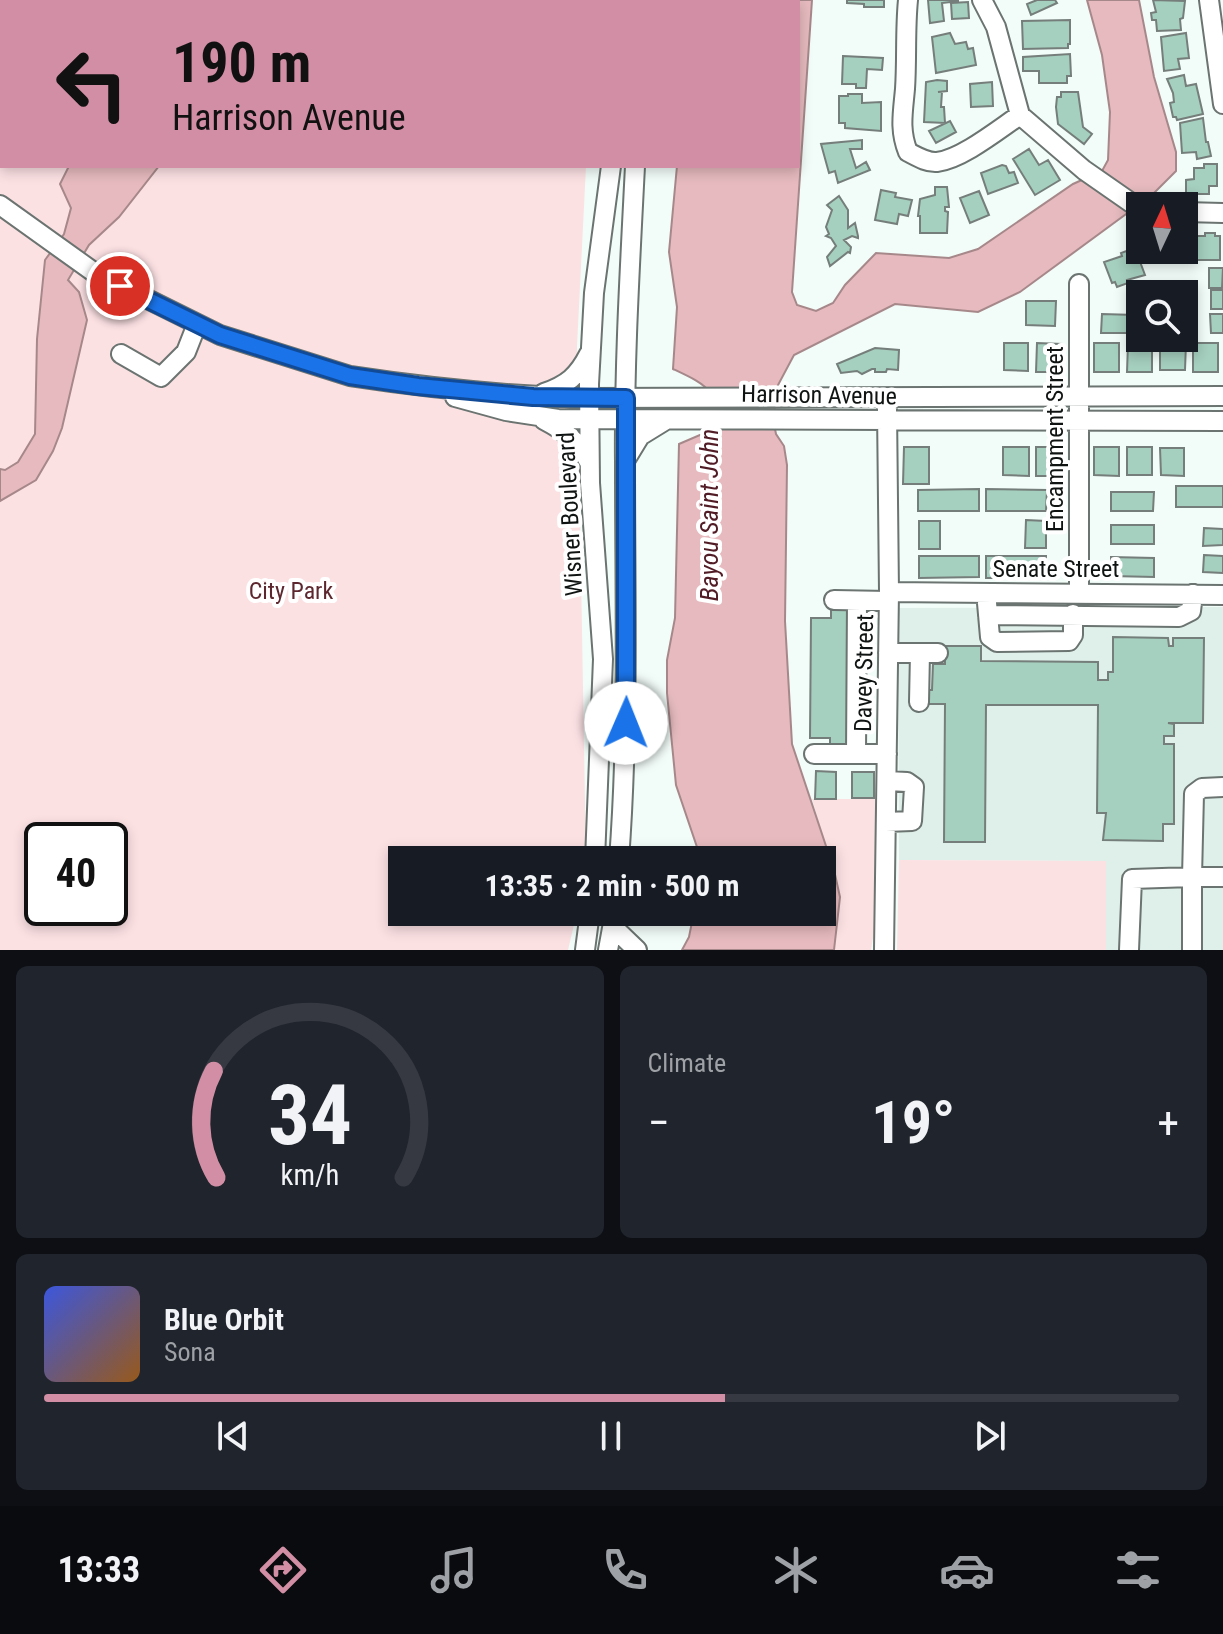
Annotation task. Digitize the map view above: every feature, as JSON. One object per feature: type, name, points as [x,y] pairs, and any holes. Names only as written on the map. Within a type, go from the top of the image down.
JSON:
[{"type":"street","points":[[908,0],[901,116],[902,136],[908,152],[923,160],[937,162],[972,148],[1020,115]]},
{"type":"street","points":[[982,0],[996,27],[1020,115],[1084,170],[1126,198]]},
{"type":"street","points":[[1209,0],[1223,104]]},
{"type":"street","name":"Wisner Boulevard","points":[[596,846],[603,659],[589,463],[588,398],[594,293],[611,168]]},
{"type":"street","points":[[620,846],[625,782],[627,665],[625,419],[635,168]]},
{"type":"street","name":"Harrison Avenue","points":[[0,205],[95,273],[197,324],[220,335],[350,376],[533,397],[1223,396]]},
{"type":"street","points":[[1198,212],[1223,213]]},
{"type":"street","name":"Encampment Street","points":[[1079,284],[1079,593]]},
{"type":"street","points":[[594,293],[629,298]]},
{"type":"street","points":[[121,354],[161,377],[186,352],[197,324]]},
{"type":"street","points":[[533,397],[567,384],[582,368],[589,352]]},
{"type":"street","points":[[627,365],[642,384],[667,398]]},
{"type":"street","name":"Harrison Avenue","points":[[418,386],[484,406],[538,417],[589,420],[1223,421]]},
{"type":"street","name":"Davey Street","points":[[884,950],[887,396]]},
{"type":"street","points":[[538,417],[568,434],[579,444],[589,463]]},
{"type":"street","points":[[625,462],[640,436],[667,419]]},
{"type":"street","points":[[593,519],[625,520]]},
{"type":"street","points":[[986,593],[990,637],[994,641],[1066,642],[1073,638],[1073,614]]},
{"type":"street","name":"Senate Street","points":[[834,600],[986,593],[1223,595]]},
{"type":"street","points":[[988,615],[1179,617],[1191,611],[1193,594]]},
{"type":"street","points":[[856,754],[857,601]]},
{"type":"street","points":[[888,653],[929,653],[919,702]]},
{"type":"street","points":[[814,754],[887,754]]},
{"type":"street","points":[[886,822],[912,821],[914,787],[907,782],[887,781]]},
{"type":"street","points":[[1192,950],[1194,794],[1202,788],[1223,787]]},
{"type":"street","points":[[598,825],[621,827]]},
{"type":"street","points":[[1129,950],[1132,879],[1223,877]]},
{"type":"street","points":[[585,950],[588,926]]},
{"type":"street","points":[[608,950],[613,926]]},
{"type":"street","points":[[618,926],[631,949]]},
{"type":"shaded area","points":[[1223,607],[1223,950],[1106,950],[1105,861],[899,860],[898,608]]},
{"type":"green space","name":"City Park","points":[[0,168],[586,168],[577,346],[586,846],[388,846],[388,926],[574,926],[568,950],[0,950]]},
{"type":"green space","points":[[812,799],[875,799],[875,925],[871,950],[834,950],[840,897],[836,883],[836,846],[825,846]]},
{"type":"green space","points":[[899,860],[1106,861],[1106,950],[897,950]]},
{"type":"water","name":"Bayou Saint John","points":[[800,0],[812,0],[792,292],[797,305],[816,311],[833,303],[845,285],[876,253],[949,258],[978,249],[1073,184],[1102,171],[1108,160],[1110,112],[1102,55],[1087,0],[1139,0],[1154,77],[1176,152],[1176,171],[1155,192],[1126,192],[1126,214],[1020,292],[978,312],[895,304],[794,355],[778,385],[773,419],[776,434],[784,446],[787,465],[785,621],[792,744],[826,846],[697,846],[676,785],[667,660],[675,618],[679,444],[707,432],[714,408],[713,399],[703,385],[673,369],[677,307],[669,252],[677,168],[800,168]]},
{"type":"water","points":[[68,168],[157,168],[119,217],[89,245],[68,280],[79,292],[87,320],[62,428],[36,480],[0,501],[0,469],[5,470],[18,462],[35,434],[37,339],[45,260],[64,234],[71,208],[60,184]]},
{"type":"water","points":[[836,879],[840,897],[834,950],[682,950],[691,926],[836,926]]},
{"type":"building","points":[[847,0],[884,0],[884,7],[864,7],[864,4],[847,3]]},
{"type":"building","points":[[928,0],[958,1],[942,3],[944,21],[930,23]]},
{"type":"building","points":[[1037,0],[1055,0],[1057,3],[1031,15],[1027,4]]},
{"type":"building","points":[[1153,0],[1185,1],[1183,18],[1180,19],[1181,30],[1157,31],[1156,20],[1152,20],[1151,13],[1156,12]]},
{"type":"building","points":[[968,2],[969,18],[952,19],[951,3]]},
{"type":"building","points":[[1070,20],[1068,48],[1023,49],[1022,21]]},
{"type":"building","points":[[950,33],[955,44],[966,42],[968,49],[973,48],[976,65],[936,73],[932,37]]},
{"type":"building","points":[[1186,33],[1189,58],[1178,59],[1180,69],[1164,71],[1161,37]]},
{"type":"building","points":[[1070,54],[1071,76],[1067,76],[1067,83],[1039,83],[1039,71],[1023,71],[1023,57]]},
{"type":"building","points":[[843,56],[883,58],[882,70],[867,69],[866,88],[842,84]]},
{"type":"building","points":[[1184,75],[1186,86],[1196,84],[1203,114],[1177,120],[1173,117],[1170,103],[1174,102],[1173,93],[1167,79]]},
{"type":"building","points":[[947,81],[947,91],[938,92],[942,92],[941,107],[944,107],[945,123],[924,122],[926,82]]},
{"type":"building","points":[[992,82],[993,106],[971,107],[970,84]]},
{"type":"building","points":[[1061,92],[1078,92],[1083,127],[1092,134],[1084,144],[1058,124],[1056,107]]},
{"type":"building","points":[[862,94],[862,103],[881,102],[881,131],[845,128],[845,123],[839,123],[839,96]]},
{"type":"building","points":[[1203,118],[1211,156],[1197,159],[1196,152],[1182,153],[1180,123]]},
{"type":"building","points":[[950,121],[956,132],[936,143],[929,131]]},
{"type":"building","points":[[862,140],[862,149],[850,149],[856,168],[866,162],[870,170],[838,183],[835,171],[829,173],[821,144]]},
{"type":"building","points":[[1029,149],[1039,165],[1048,160],[1060,180],[1035,195],[1013,159]]},
{"type":"building","points":[[1204,164],[1217,164],[1217,186],[1209,186],[1209,194],[1186,192],[1186,180],[1194,179],[1194,168],[1204,168]]},
{"type":"building","points":[[1002,165],[1009,173],[1014,172],[1018,183],[988,194],[981,173]]},
{"type":"building","points":[[935,187],[947,187],[947,233],[920,233],[920,199],[935,195]]},
{"type":"building","points":[[881,190],[912,200],[908,216],[899,214],[897,224],[875,220]]},
{"type":"building","points":[[979,191],[989,215],[970,223],[960,198]]},
{"type":"building","points":[[839,196],[848,210],[848,228],[855,223],[858,238],[852,236],[844,240],[851,247],[850,253],[830,266],[827,257],[836,246],[826,236],[829,234],[826,227],[832,210],[827,205]]},
{"type":"building","points":[[1205,233],[1215,233],[1215,236],[1220,236],[1220,260],[1198,260],[1198,236],[1205,236]]},
{"type":"building","points":[[1126,251],[1126,264],[1141,264],[1145,275],[1126,280],[1126,284],[1117,287],[1115,282],[1112,283],[1104,262],[1122,256],[1121,253]]},
{"type":"building","points":[[1209,268],[1223,268],[1222,288],[1209,288]]},
{"type":"building","points":[[1211,290],[1223,290],[1223,309],[1211,309]]},
{"type":"building","points":[[1026,301],[1056,301],[1055,326],[1026,325]]},
{"type":"building","points":[[1102,314],[1126,315],[1126,333],[1101,333]]},
{"type":"building","points":[[1210,314],[1223,314],[1223,333],[1211,333]]},
{"type":"building","points":[[1004,343],[1028,343],[1028,371],[1004,370]]},
{"type":"building","points":[[1037,343],[1062,344],[1061,372],[1036,372]]},
{"type":"building","points":[[1094,343],[1119,343],[1119,372],[1094,372]]},
{"type":"building","points":[[1198,343],[1218,343],[1218,372],[1193,372],[1193,352],[1198,352]]},
{"type":"building","points":[[875,348],[899,350],[898,370],[841,373],[837,364]]},
{"type":"building","points":[[1128,352],[1152,352],[1152,372],[1127,372]]},
{"type":"building","points":[[1160,352],[1186,352],[1185,370],[1160,370]]},
{"type":"building","points":[[904,447],[929,447],[929,484],[903,484]]},
{"type":"building","points":[[1003,447],[1029,447],[1029,476],[1003,475]]},
{"type":"building","points":[[1036,447],[1061,447],[1061,476],[1036,476]]},
{"type":"building","points":[[1094,447],[1119,447],[1119,476],[1094,475]]},
{"type":"building","points":[[1127,447],[1152,447],[1152,475],[1127,475]]},
{"type":"building","points":[[1160,448],[1184,448],[1184,476],[1161,475]]},
{"type":"building","points":[[1176,486],[1223,486],[1223,507],[1176,507]]},
{"type":"building","points":[[979,489],[979,511],[918,511],[918,490]]},
{"type":"building","points":[[986,489],[1047,490],[1046,511],[986,511]]},
{"type":"building","points":[[1111,492],[1154,492],[1153,511],[1111,511]]},
{"type":"building","points":[[1026,520],[1046,521],[1046,548],[1025,548]]},
{"type":"building","points":[[919,521],[940,521],[940,549],[919,549]]},
{"type":"building","points":[[1111,525],[1154,525],[1154,544],[1111,544]]},
{"type":"building","points":[[1204,528],[1223,529],[1223,545],[1203,546]]},
{"type":"building","points":[[1204,555],[1223,556],[1223,573],[1203,572]]},
{"type":"building","points":[[919,556],[979,556],[979,577],[919,578]]},
{"type":"building","points":[[986,556],[1046,556],[1046,578],[986,578]]},
{"type":"building","points":[[1111,557],[1154,558],[1154,577],[1111,576]]},
{"type":"building","points":[[831,610],[852,610],[852,746],[830,746],[830,738],[810,738],[811,618],[831,618]]},
{"type":"building","points":[[1113,637],[1168,638],[1169,646],[1173,646],[1173,638],[1204,638],[1203,723],[1168,723],[1174,724],[1174,736],[1164,736],[1164,744],[1174,744],[1174,824],[1163,824],[1163,841],[1103,840],[1106,813],[1097,813],[1098,705],[986,705],[985,842],[944,842],[945,704],[928,704],[928,690],[932,690],[933,664],[945,664],[945,646],[981,646],[981,661],[1098,662],[1098,680],[1108,680],[1108,672],[1113,672]]},
{"type":"building","points":[[816,771],[836,772],[836,799],[815,799]]},
{"type":"building","points":[[852,772],[874,772],[874,798],[852,798]]},
{"type":"route","points":[[120,286],[220,335],[350,376],[533,397],[626,398],[626,723]]}]
